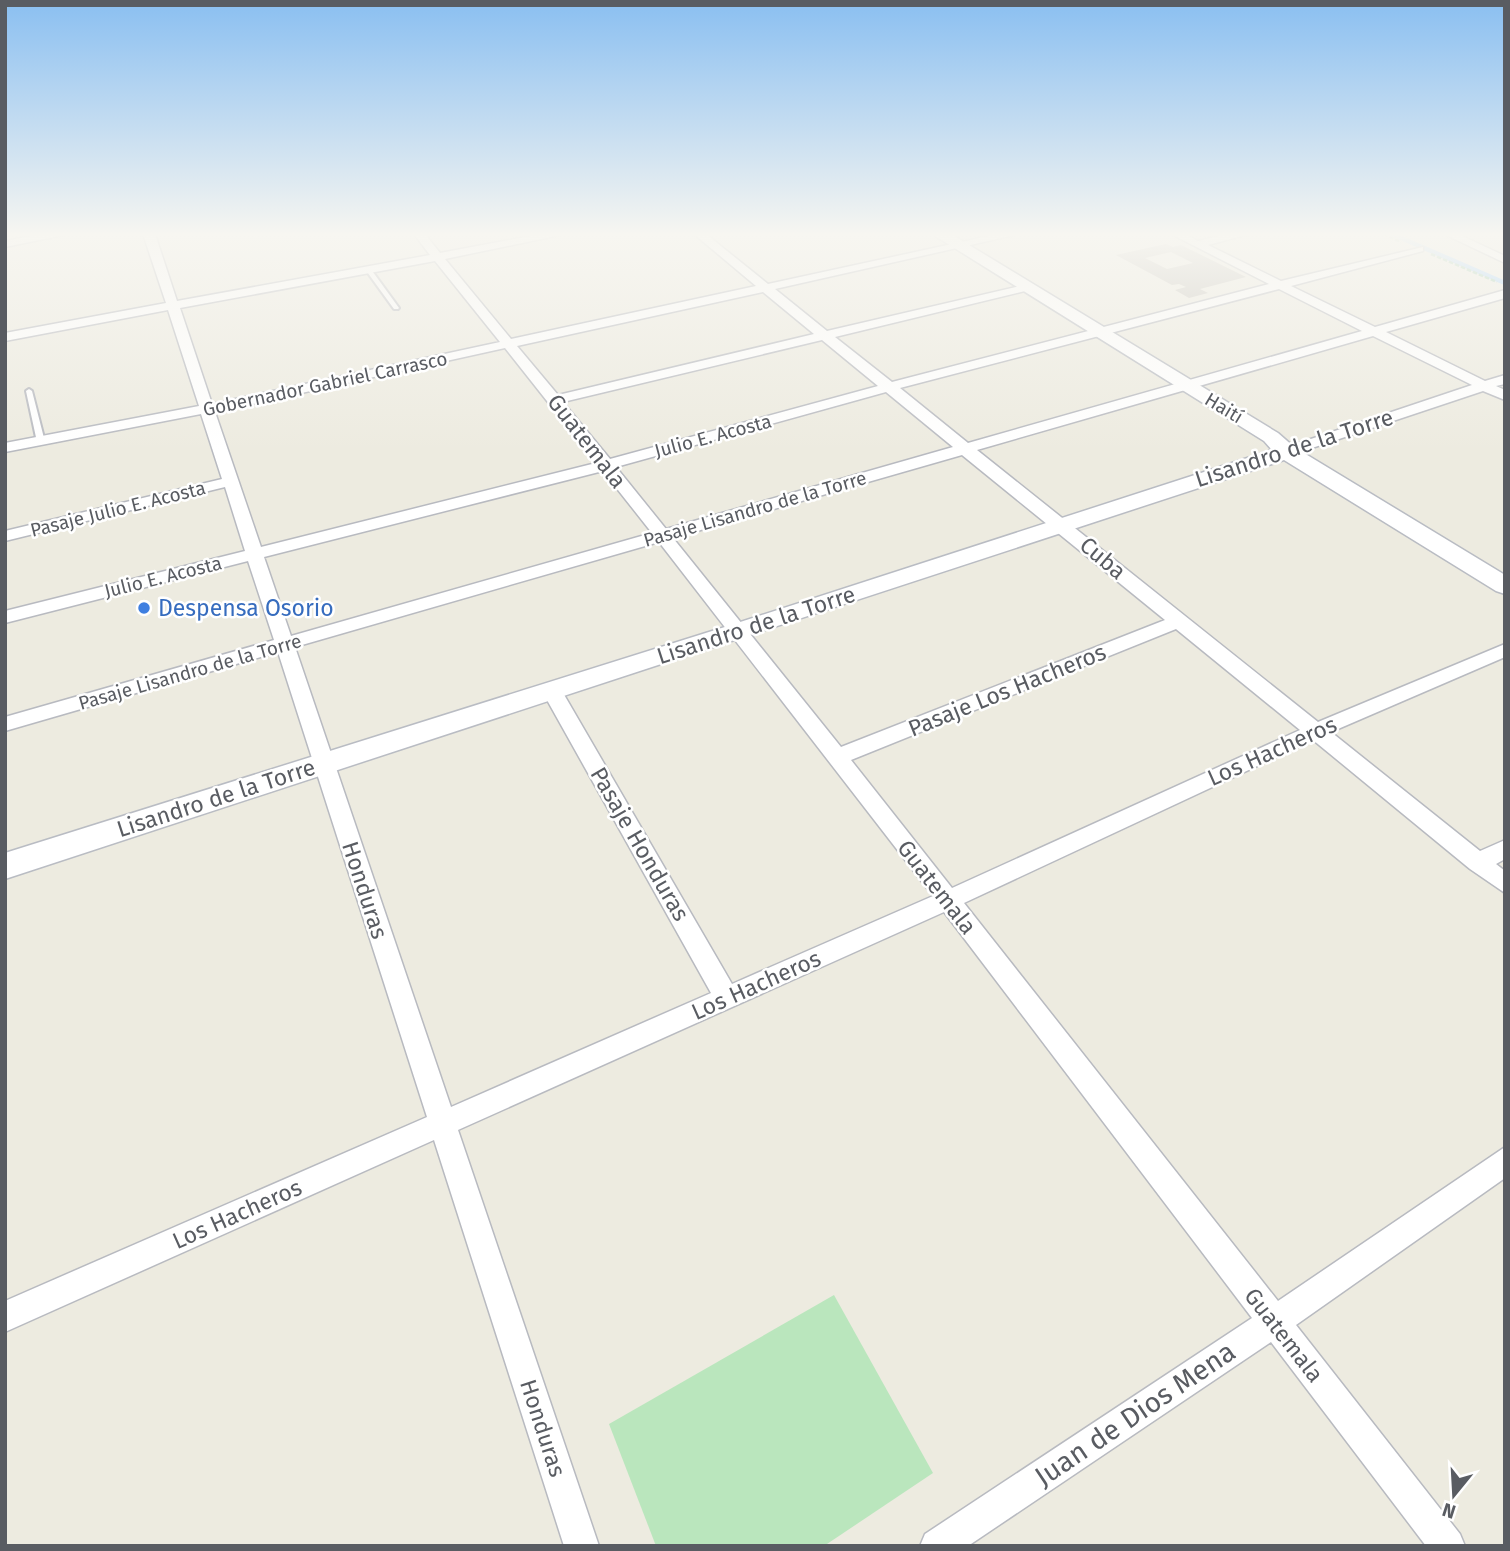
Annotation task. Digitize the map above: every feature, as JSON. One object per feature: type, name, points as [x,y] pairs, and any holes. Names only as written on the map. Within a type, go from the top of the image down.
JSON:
[{"type":"main road","name":"Haití","points":[[1056,306],[1270,437],[1286,452],[1505,586]]},
{"type":"main road","name":"Lisandro de la Torre","points":[[5,866],[737,632],[1061,523],[1286,452]]},
{"type":"street","points":[[5,337],[166,306]]},
{"type":"street","name":"Honduras","points":[[173,306],[582,1546]]},
{"type":"street","name":"Guatemala","points":[[479,306],[948,900],[1448,1546]]},
{"type":"street","name":"Gobernador Gabriel Carrasco","points":[[5,449],[207,409],[685,306]]},
{"type":"street","name":"Cuba","points":[[788,306],[1061,523],[1505,884]]},
{"type":"street","points":[[555,400],[944,306]]},
{"type":"street","name":"Julio E. Acosta","points":[[5,617],[606,465],[889,387],[1199,306]]},
{"type":"street","points":[[1324,306],[1505,396]]},
{"type":"street","name":"Pasaje Lisandro de la Torre","points":[[5,724],[285,646],[1461,306]]},
{"type":"street","name":"Lisandro de la Torre","points":[[1286,452],[1505,379]]},
{"type":"street","name":"Pasaje Julio E. Acosta","points":[[5,536],[231,481]]},
{"type":"street","name":"Pasaje Los Hacheros","points":[[835,758],[1179,621]]},
{"type":"street","name":"Los Hacheros","points":[[5,1317],[948,900],[1315,731],[1505,650]]},
{"type":"street","name":"Pasaje Honduras","points":[[552,691],[727,998]]},
{"type":"street","points":[[1478,863],[1505,849]]},
{"type":"street","name":"Juan de Dios Mena","points":[[937,1546],[1274,1322],[1505,1161]]},
{"type":"lane","points":[[29,391],[41,442]]},
{"type":"green space","points":[[834,1295],[933,1473],[824,1546],[656,1546],[609,1424]]},
{"type":"place","name":"Despensa Osorio","points":[[144,608]]}]
